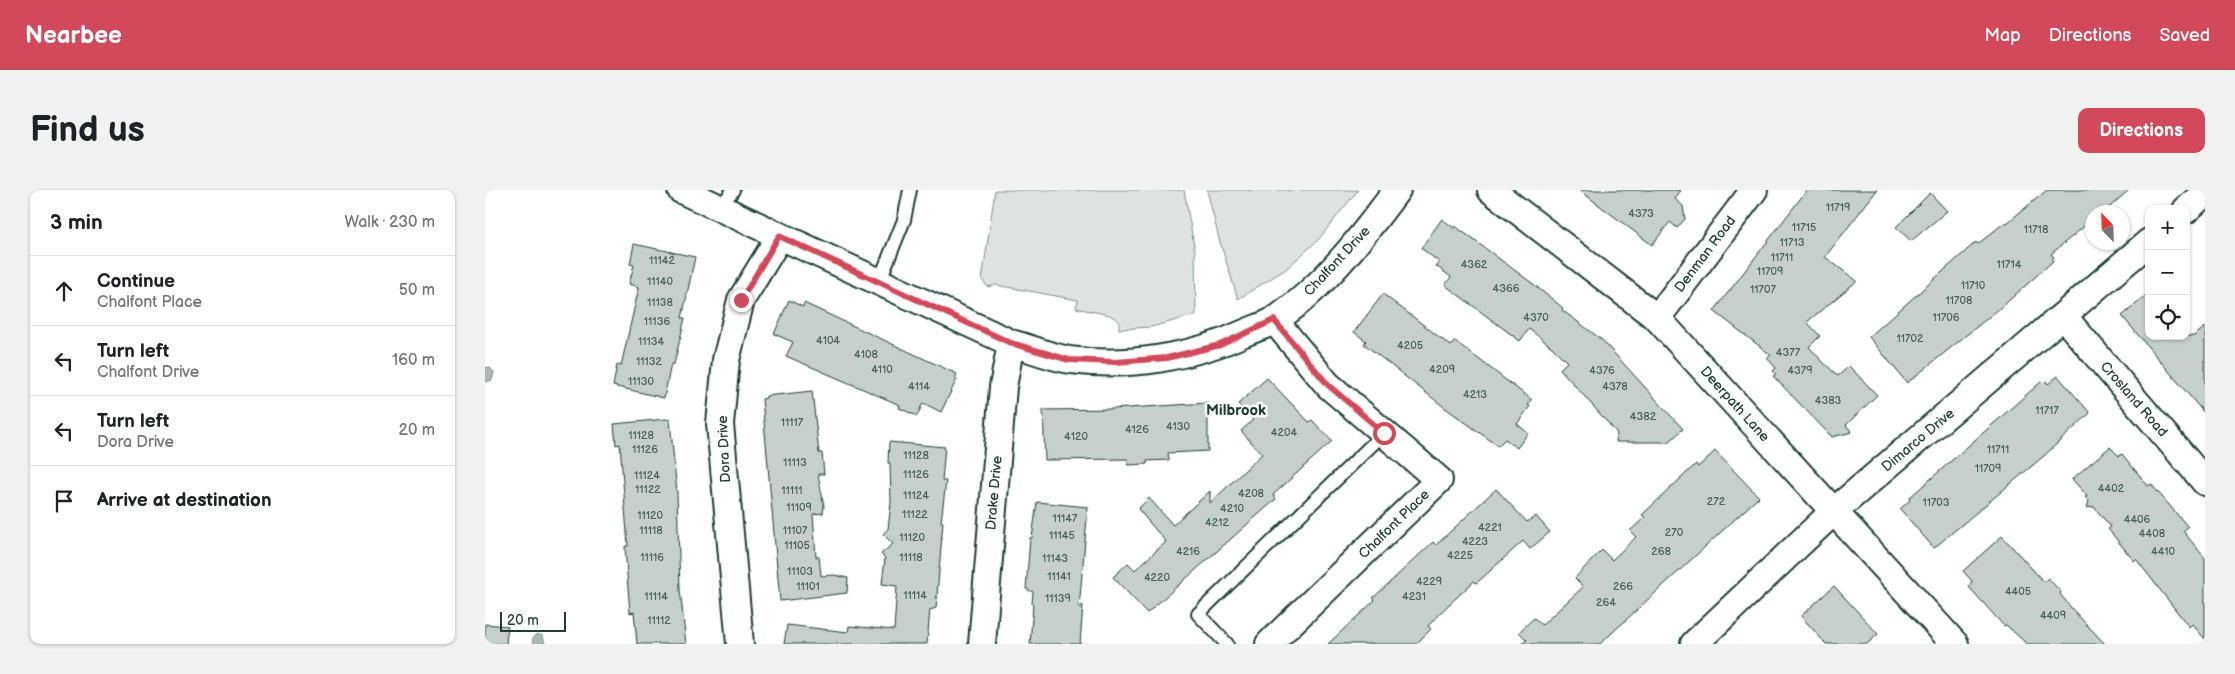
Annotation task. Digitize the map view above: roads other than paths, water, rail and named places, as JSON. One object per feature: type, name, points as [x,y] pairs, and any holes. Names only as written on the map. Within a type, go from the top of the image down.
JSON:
[{"type":"street","name":"Chalfont Drive","points":[[681,190],[726,199],[779,236],[1011,343],[1069,360],[1116,362],[1167,358],[1220,345],[1274,320],[1313,289],[1341,261],[1369,228],[1397,190]]},
{"type":"street","name":"Deerpath Lane","points":[[1491,190],[1657,318],[1955,644]]},
{"type":"street","name":"Denman Road","points":[[1657,318],[1754,190]]},
{"type":"street","points":[[2190,206],[2205,193]]},
{"type":"street","name":"Dora Drive","points":[[740,644],[720,424],[726,360],[741,300],[779,236]]},
{"type":"street","name":"Dimarco Drive","points":[[1693,644],[1833,512],[2145,245]]},
{"type":"street","name":"Crosland Road","points":[[2063,316],[2205,482]]},
{"type":"street","name":"Chalfont Place","points":[[1269,644],[1439,480],[1328,385],[1274,320]]},
{"type":"street","name":"Drake Drive","points":[[982,644],[1003,388],[1011,343]]},
{"type":"lane","points":[[879,282],[904,220],[910,190]]},
{"type":"lane","points":[[1227,644],[1198,614],[1384,433]]},
{"type":"district","name":"Milbrook","points":[[1236,410]]}]
